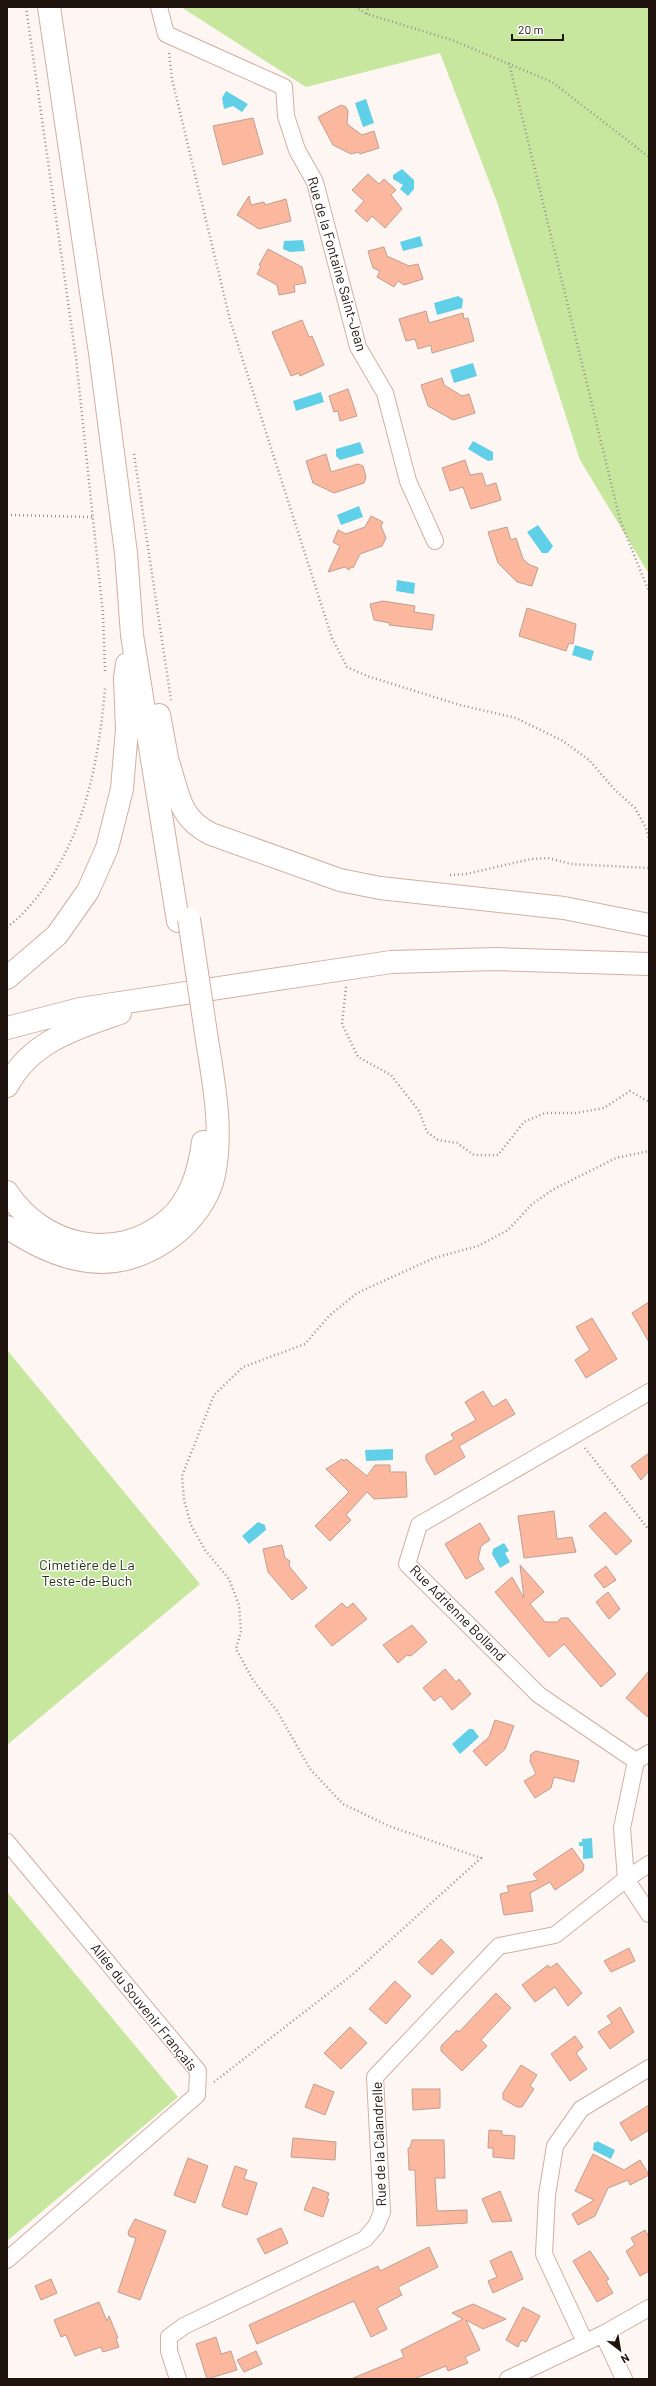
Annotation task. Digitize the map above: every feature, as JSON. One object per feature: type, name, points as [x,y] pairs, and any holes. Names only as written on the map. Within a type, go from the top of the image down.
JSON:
[{"type":"main road","points":[[7,1227],[51,1252],[79,1260],[103,1262],[139,1255],[178,1233],[205,1196],[214,1176],[218,1140],[214,1088],[201,1040],[183,920],[132,635],[126,553],[98,345],[48,7]]},
{"type":"main road","points":[[126,553],[169,765],[183,920]]},
{"type":"main road","points":[[7,978],[57,935],[88,891],[107,848],[122,789],[127,729],[125,678],[132,635]]},
{"type":"main road","points":[[169,765],[183,808],[196,826],[340,880],[380,888],[564,908],[649,926]]},
{"type":"main road","points":[[7,1028],[80,1009],[391,962],[496,959],[649,964]]},
{"type":"main road","points":[[7,1086],[32,1054],[61,1034],[167,996]]},
{"type":"main road","points":[[7,1192],[16,1207],[44,1230],[61,1239],[78,1243],[115,1244],[141,1237],[168,1220],[186,1198],[199,1170],[204,1138],[201,1040]]},
{"type":"street","points":[[159,7],[166,34]]},
{"type":"street","name":"Rue de la Fontaine Saint-Jean","points":[[166,34],[284,87],[286,116],[297,150],[315,182],[358,347],[385,393],[408,481],[435,541]]},
{"type":"street","name":"Rue Adrienne Bolland","points":[[643,1757],[539,1695],[407,1564],[419,1525],[649,1392]]},
{"type":"street","points":[[643,1757],[622,1828],[626,1879],[649,1914]]},
{"type":"street","name":"Allée du Souvenir Français","points":[[7,1842],[198,2071],[198,2095]]},
{"type":"street","points":[[626,1879],[649,1864]]},
{"type":"street","name":"Rue de la Calandrelle","points":[[178,2379],[169,2351],[169,2337],[184,2326],[365,2239],[376,2226],[382,2212],[375,2077],[500,1946],[555,1935],[626,1879]]},
{"type":"street","points":[[585,2342],[544,2254],[547,2195],[555,2146],[581,2109],[649,2068]]},
{"type":"street","points":[[7,2260],[198,2095]]},
{"type":"street","points":[[508,2379],[603,2334],[649,2308]]},
{"type":"street","points":[[603,2334],[624,2379]]},
{"type":"path","points":[[26,7],[76,358],[103,614],[105,673]]},
{"type":"path","points":[[356,7],[367,14],[452,40],[552,82],[649,157]]},
{"type":"path","points":[[367,14],[368,7]]},
{"type":"path","points":[[166,34],[172,79],[230,320],[332,638],[347,667],[367,676],[460,705],[516,718],[563,741],[589,760],[615,790],[635,808],[646,828],[649,840]]},
{"type":"path","points":[[509,63],[620,520],[649,592]]},
{"type":"path","points":[[134,453],[172,706]]},
{"type":"path","points":[[7,515],[92,517]]},
{"type":"path","points":[[7,927],[34,901],[53,876],[77,830],[96,754],[105,681]]},
{"type":"path","points":[[443,875],[466,874],[531,858],[548,858],[571,864],[649,868]]},
{"type":"path","points":[[347,969],[342,1024],[358,1057],[391,1075],[419,1111],[427,1132],[438,1140],[457,1143],[474,1156],[498,1155],[524,1122],[545,1113],[576,1113],[604,1108],[630,1091],[649,1102]]},
{"type":"path","points":[[198,2095],[352,1975],[481,1858],[389,1826],[343,1804],[310,1769],[277,1711],[253,1680],[236,1649],[240,1631],[239,1604],[229,1579],[205,1550],[191,1525],[184,1500],[182,1476],[214,1395],[243,1367],[305,1344],[329,1316],[357,1293],[434,1258],[478,1246],[508,1230],[532,1204],[554,1189],[616,1158],[649,1151]]},
{"type":"path","points":[[575,1434],[649,1530]]},
{"type":"green space","points":[[181,7],[649,7],[649,574],[580,460],[497,202],[440,53],[306,87]]},
{"type":"green space","name":"Cimetière de La Teste-de-Buch","points":[[7,1350],[200,1584],[7,1745]]},
{"type":"green space","points":[[7,1892],[178,2097],[7,2241]]},
{"type":"water","points":[[226,91],[248,104],[242,112],[233,106],[224,109],[222,98]]},
{"type":"water","points":[[366,99],[374,123],[363,127],[355,103]]},
{"type":"water","points":[[402,169],[414,180],[414,189],[408,196],[400,189],[403,185],[393,179],[393,175]]},
{"type":"water","points":[[420,236],[423,246],[403,251],[400,242]]},
{"type":"water","points":[[303,240],[305,251],[290,252],[283,249],[284,241]]},
{"type":"water","points":[[458,296],[463,299],[462,308],[437,315],[434,303]]},
{"type":"water","points":[[473,363],[477,376],[454,383],[450,370]]},
{"type":"water","points":[[321,392],[324,402],[296,411],[293,401]]},
{"type":"water","points":[[473,441],[493,452],[493,460],[488,461],[468,449]]},
{"type":"water","points":[[360,442],[364,453],[340,460],[336,456],[336,449]]},
{"type":"water","points":[[359,506],[363,517],[341,525],[337,515]]},
{"type":"water","points":[[538,525],[553,546],[548,553],[542,553],[527,532]]},
{"type":"water","points":[[397,580],[415,583],[414,594],[396,591]]},
{"type":"water","points":[[575,645],[594,651],[591,661],[572,655]]},
{"type":"water","points":[[393,1449],[393,1460],[366,1461],[365,1450]]},
{"type":"water","points":[[258,1522],[265,1525],[266,1530],[249,1544],[242,1536]]},
{"type":"water","points":[[504,1543],[509,1551],[505,1553],[510,1562],[500,1568],[492,1554],[493,1549]]},
{"type":"water","points":[[469,1729],[473,1729],[479,1737],[460,1754],[452,1744]]},
{"type":"water","points":[[592,1838],[593,1858],[583,1859],[583,1846],[579,1846],[579,1842],[582,1842],[582,1839]]},
{"type":"water","points":[[597,2141],[615,2150],[611,2159],[593,2150],[594,2142],[596,2143]]},
{"type":"building","points":[[341,105],[346,107],[348,111],[347,124],[362,135],[374,131],[379,148],[360,154],[359,152],[351,154],[333,145],[318,117]]},
{"type":"building","points":[[253,118],[263,154],[223,165],[213,126]]},
{"type":"building","points":[[368,174],[379,184],[384,179],[396,190],[391,195],[402,209],[385,228],[372,216],[367,222],[355,211],[364,201],[352,190]]},
{"type":"building","points":[[249,196],[251,205],[264,202],[265,205],[286,199],[291,221],[259,229],[237,215]]},
{"type":"building","points":[[384,247],[387,256],[409,266],[418,264],[423,279],[404,285],[398,281],[394,287],[377,277],[380,271],[373,268],[368,251]]},
{"type":"building","points":[[268,249],[302,267],[306,283],[294,285],[295,292],[279,295],[277,285],[257,274],[261,266],[259,265]]},
{"type":"building","points":[[426,311],[429,323],[463,313],[464,319],[468,318],[474,341],[432,353],[431,345],[418,349],[415,339],[406,341],[399,319]]},
{"type":"building","points":[[302,320],[309,337],[312,336],[324,365],[300,376],[299,373],[291,376],[272,332]]},
{"type":"building","points":[[442,378],[444,385],[462,396],[469,394],[475,413],[453,420],[428,406],[421,385]]},
{"type":"building","points":[[348,389],[357,416],[340,421],[338,411],[334,412],[329,396]]},
{"type":"building","points":[[326,454],[331,472],[358,464],[363,466],[366,477],[364,483],[334,493],[313,483],[306,461]]},
{"type":"building","points":[[465,460],[470,475],[482,473],[486,486],[496,483],[501,500],[471,509],[463,487],[450,491],[442,468]]},
{"type":"building","points":[[371,516],[383,522],[381,526],[386,538],[382,546],[360,554],[353,568],[351,567],[349,570],[345,567],[328,572],[340,546],[333,542],[338,530],[346,534],[365,527]]},
{"type":"building","points":[[507,527],[511,540],[516,538],[523,559],[530,565],[538,568],[532,586],[517,582],[498,563],[488,532]]},
{"type":"building","points":[[383,601],[415,606],[414,612],[434,615],[432,630],[389,625],[390,623],[374,620],[370,604]]},
{"type":"building","points":[[527,608],[576,624],[573,644],[569,643],[566,651],[519,636]]},
{"type":"building","points":[[649,1302],[649,1342],[632,1313]]},
{"type":"building","points":[[592,1318],[617,1359],[586,1378],[575,1360],[590,1350],[576,1327]]},
{"type":"building","points":[[483,1391],[493,1407],[506,1399],[515,1414],[459,1446],[465,1457],[435,1475],[426,1460],[426,1455],[454,1439],[451,1434],[476,1420],[465,1402]]},
{"type":"building","points":[[649,1453],[649,1471],[641,1480],[631,1466]]},
{"type":"building","points":[[342,1459],[344,1461],[346,1459],[367,1476],[375,1465],[390,1465],[390,1472],[406,1472],[407,1497],[374,1499],[367,1492],[346,1515],[351,1520],[330,1541],[315,1526],[349,1492],[326,1469]]},
{"type":"building","points":[[554,1511],[557,1539],[572,1537],[576,1552],[524,1558],[518,1516]]},
{"type":"building","points":[[605,1512],[632,1541],[616,1555],[589,1526]]},
{"type":"building","points":[[480,1523],[490,1540],[481,1546],[478,1559],[484,1569],[466,1579],[445,1544]]},
{"type":"building","points":[[282,1545],[285,1558],[290,1561],[289,1566],[307,1588],[292,1600],[268,1572],[263,1549]]},
{"type":"building","points":[[520,1565],[544,1592],[530,1604],[545,1622],[557,1622],[561,1618],[568,1618],[616,1674],[601,1687],[564,1644],[549,1657],[495,1592],[512,1577],[524,1598]]},
{"type":"building","points":[[606,1566],[616,1580],[604,1588],[594,1575]]},
{"type":"building","points":[[608,1592],[620,1609],[609,1619],[596,1602]]},
{"type":"building","points":[[342,1603],[347,1608],[353,1603],[367,1619],[332,1646],[315,1626]]},
{"type":"building","points":[[412,1625],[427,1642],[411,1656],[407,1655],[398,1663],[383,1645]]},
{"type":"building","points":[[445,1669],[456,1682],[459,1679],[471,1694],[452,1710],[441,1696],[434,1701],[423,1688]]},
{"type":"building","points":[[649,1671],[649,1718],[626,1698]]},
{"type":"building","points":[[495,1720],[514,1726],[505,1749],[486,1766],[473,1751],[489,1737]]},
{"type":"building","points":[[536,1751],[579,1761],[574,1782],[554,1777],[551,1788],[535,1798],[524,1781],[536,1774],[530,1761],[531,1754]]},
{"type":"building","points":[[572,1848],[584,1865],[583,1871],[555,1890],[550,1882],[530,1893],[533,1911],[504,1915],[500,1894],[509,1892],[507,1886],[538,1880],[533,1874]]},
{"type":"building","points":[[441,1939],[454,1952],[432,1975],[418,1962]]},
{"type":"building","points":[[629,1948],[635,1961],[611,1972],[604,1961]]},
{"type":"building","points":[[557,1963],[582,1993],[568,2006],[555,1987],[535,2002],[522,1985],[548,1965],[550,1968]]},
{"type":"building","points":[[395,1981],[411,1996],[386,2024],[369,2009]]},
{"type":"building","points":[[496,1993],[511,2008],[481,2040],[487,2046],[462,2071],[441,2051],[441,2046],[457,2030],[459,2032]]},
{"type":"building","points":[[620,2007],[634,2032],[610,2049],[598,2032],[612,2023],[607,2016]]},
{"type":"building","points":[[350,2027],[367,2043],[341,2069],[324,2053]]},
{"type":"building","points":[[575,2036],[583,2047],[576,2053],[587,2069],[570,2081],[551,2054]]},
{"type":"building","points":[[521,2065],[537,2075],[530,2086],[534,2089],[522,2107],[517,2107],[503,2099],[503,2093]]},
{"type":"building","points":[[314,2084],[334,2092],[325,2115],[305,2107]]},
{"type":"building","points":[[412,2089],[440,2089],[440,2108],[413,2110]]},
{"type":"building","points":[[649,2105],[649,2130],[631,2141],[620,2123]]},
{"type":"building","points":[[489,2130],[502,2131],[502,2135],[515,2136],[514,2159],[493,2157],[493,2148],[488,2148]]},
{"type":"building","points":[[293,2138],[336,2142],[335,2160],[291,2157]]},
{"type":"building","points":[[412,2140],[444,2140],[445,2178],[435,2178],[437,2211],[467,2210],[467,2223],[417,2226],[415,2170],[409,2170],[408,2148],[410,2148]]},
{"type":"building","points":[[593,2154],[624,2170],[640,2160],[649,2175],[630,2185],[628,2180],[608,2188],[595,2216],[578,2225],[572,2214],[594,2200],[575,2191]]},
{"type":"building","points":[[188,2158],[208,2166],[195,2203],[174,2195]]},
{"type":"building","points":[[235,2166],[247,2170],[244,2179],[257,2183],[247,2215],[223,2207],[222,2205]]},
{"type":"building","points":[[313,2187],[329,2193],[327,2199],[329,2199],[323,2217],[304,2210]]},
{"type":"building","points":[[500,2191],[512,2221],[492,2222],[482,2199]]},
{"type":"building","points":[[135,2219],[166,2231],[140,2300],[118,2292],[136,2238],[129,2236],[128,2232]]},
{"type":"building","points":[[281,2228],[288,2243],[265,2254],[257,2239]]},
{"type":"building","points":[[645,2230],[649,2237],[649,2271],[640,2276],[626,2251],[635,2245],[631,2238]]},
{"type":"building","points":[[429,2247],[438,2267],[398,2287],[402,2295],[377,2308],[387,2329],[371,2337],[354,2301],[257,2344],[249,2325],[378,2266],[380,2271]]},
{"type":"building","points":[[511,2251],[523,2279],[493,2293],[488,2281],[497,2277],[490,2261]]},
{"type":"building","points":[[590,2251],[609,2279],[606,2281],[613,2293],[597,2302],[573,2261]]},
{"type":"building","points":[[51,2279],[57,2293],[41,2300],[35,2286]]},
{"type":"building","points":[[99,2302],[107,2321],[109,2316],[118,2338],[116,2339],[119,2347],[103,2352],[101,2347],[75,2356],[66,2335],[61,2337],[54,2320]]},
{"type":"building","points":[[473,2304],[506,2319],[483,2329],[466,2320],[480,2350],[465,2357],[468,2363],[448,2371],[446,2366],[414,2379],[351,2379],[404,2357],[401,2350],[463,2319],[452,2313]]},
{"type":"building","points":[[523,2307],[540,2316],[526,2342],[521,2340],[518,2347],[506,2340]]},
{"type":"building","points":[[216,2337],[221,2354],[231,2351],[237,2370],[207,2379],[196,2344]]},
{"type":"building","points":[[256,2351],[262,2364],[244,2372],[237,2360]]}]
